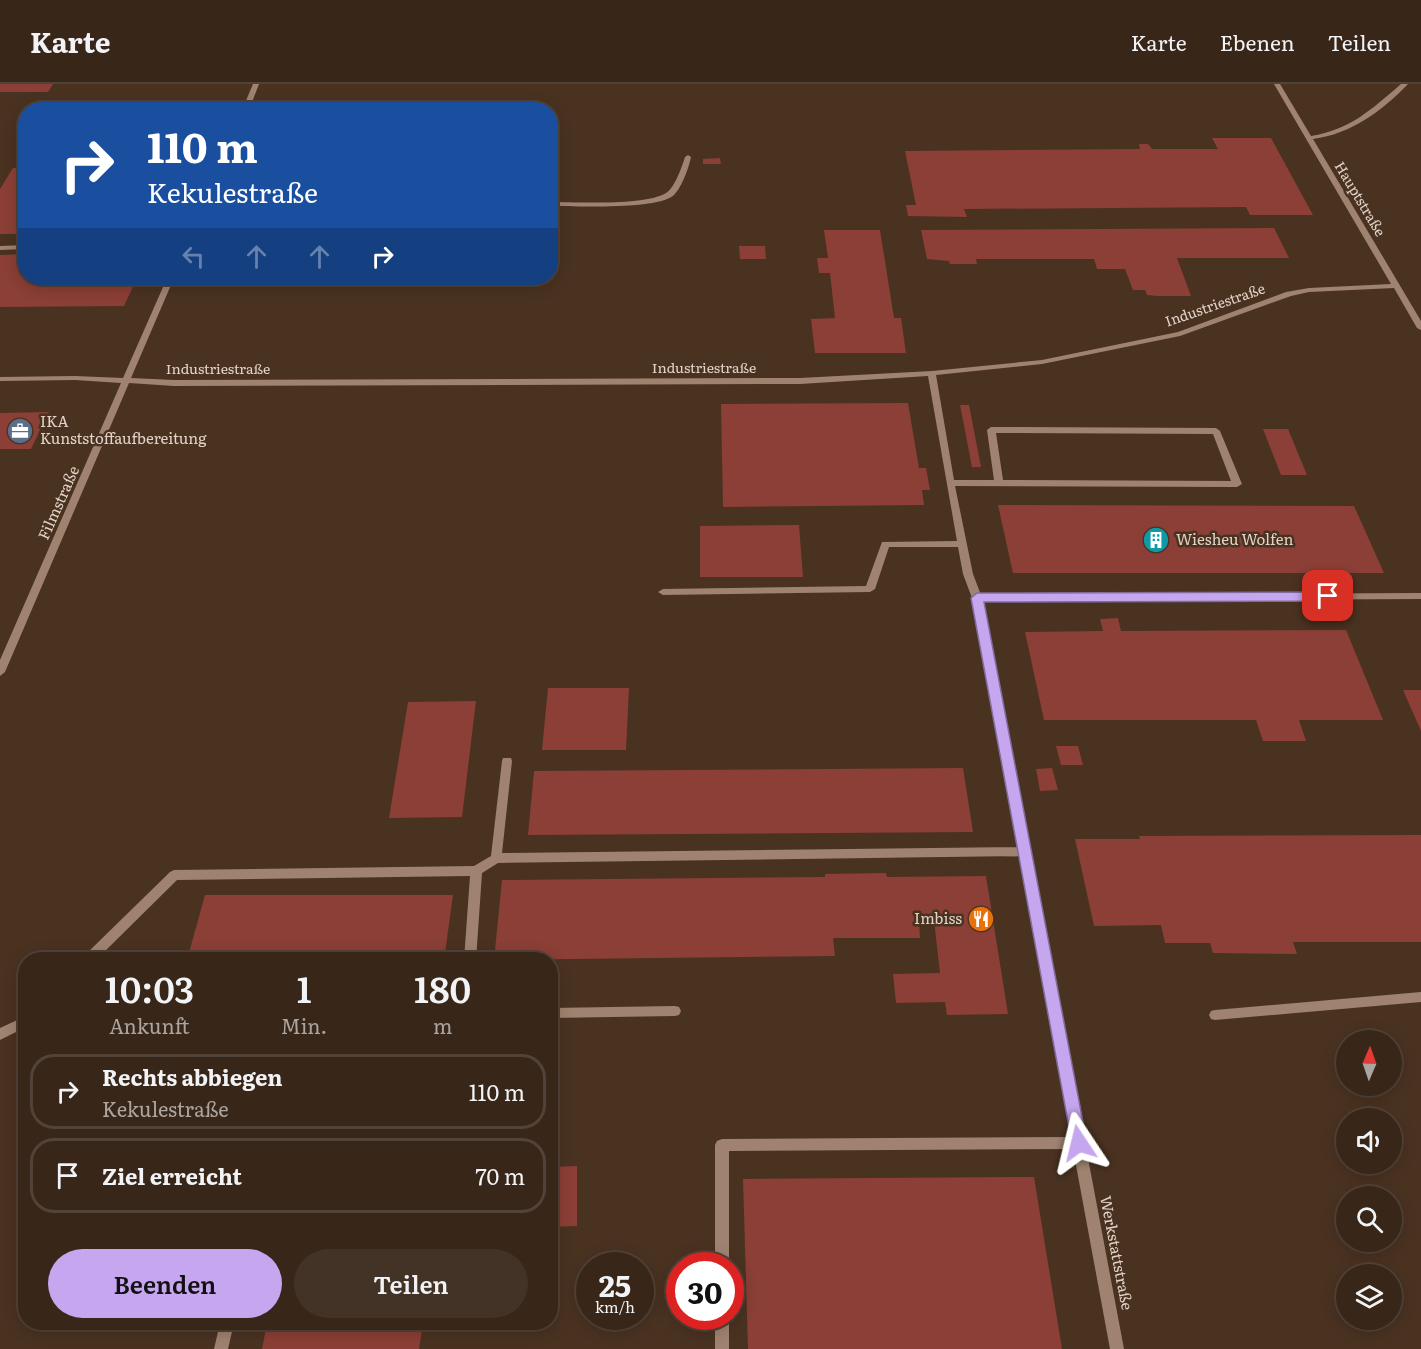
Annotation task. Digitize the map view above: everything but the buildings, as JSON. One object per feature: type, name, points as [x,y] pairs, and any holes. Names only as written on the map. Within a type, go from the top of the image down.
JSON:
[{"type":"street","points":[[248,102],[256,84]]},
{"type":"street","name":"Hauptstraße","points":[[1276,84],[1421,328]]},
{"type":"street","points":[[1308,138],[1330,136],[1352,127],[1405,84]]},
{"type":"street","points":[[558,204],[653,201],[671,194],[685,169],[688,157]]},
{"type":"street","points":[[0,248],[18,247]]},
{"type":"street","name":"Filmstraße","points":[[0,672],[167,285]]},
{"type":"street","name":"Industriestraße","points":[[0,379],[75,378],[174,383],[788,381],[932,373],[1042,362],[1180,334],[1289,294],[1309,290],[1396,286]]},
{"type":"street","name":"Werkstattstraße","points":[[932,373],[950,483],[968,574],[977,598],[1117,1349]]},
{"type":"street","points":[[950,483],[1237,484],[1216,431],[991,429],[999,483]]},
{"type":"street","points":[[663,592],[870,590],[885,544],[962,544]]},
{"type":"street","points":[[977,598],[1421,596]]},
{"type":"street","points":[[496,858],[507,761]]},
{"type":"street","points":[[96,952],[174,875],[476,871],[496,858],[1024,851]]},
{"type":"street","points":[[471,952],[476,871]]},
{"type":"street","points":[[1215,1015],[1421,997]]},
{"type":"street","points":[[558,1013],[675,1011]]},
{"type":"street","points":[[0,1034],[18,1025]]},
{"type":"street","points":[[722,1252],[722,1145],[1079,1143]]},
{"type":"street","points":[[221,1349],[225,1330]]},
{"type":"street","points":[[722,1330],[722,1349]]},
{"type":"place","name":"IKA Kunststoffaufbereitung","points":[[20,431]]},
{"type":"place","name":"Wiesheu Wolfen","points":[[1156,540]]},
{"type":"place","name":"Imbiss","points":[[981,919]]},
{"type":"route","points":[[1079,1143],[977,598],[1328,596]]}]
